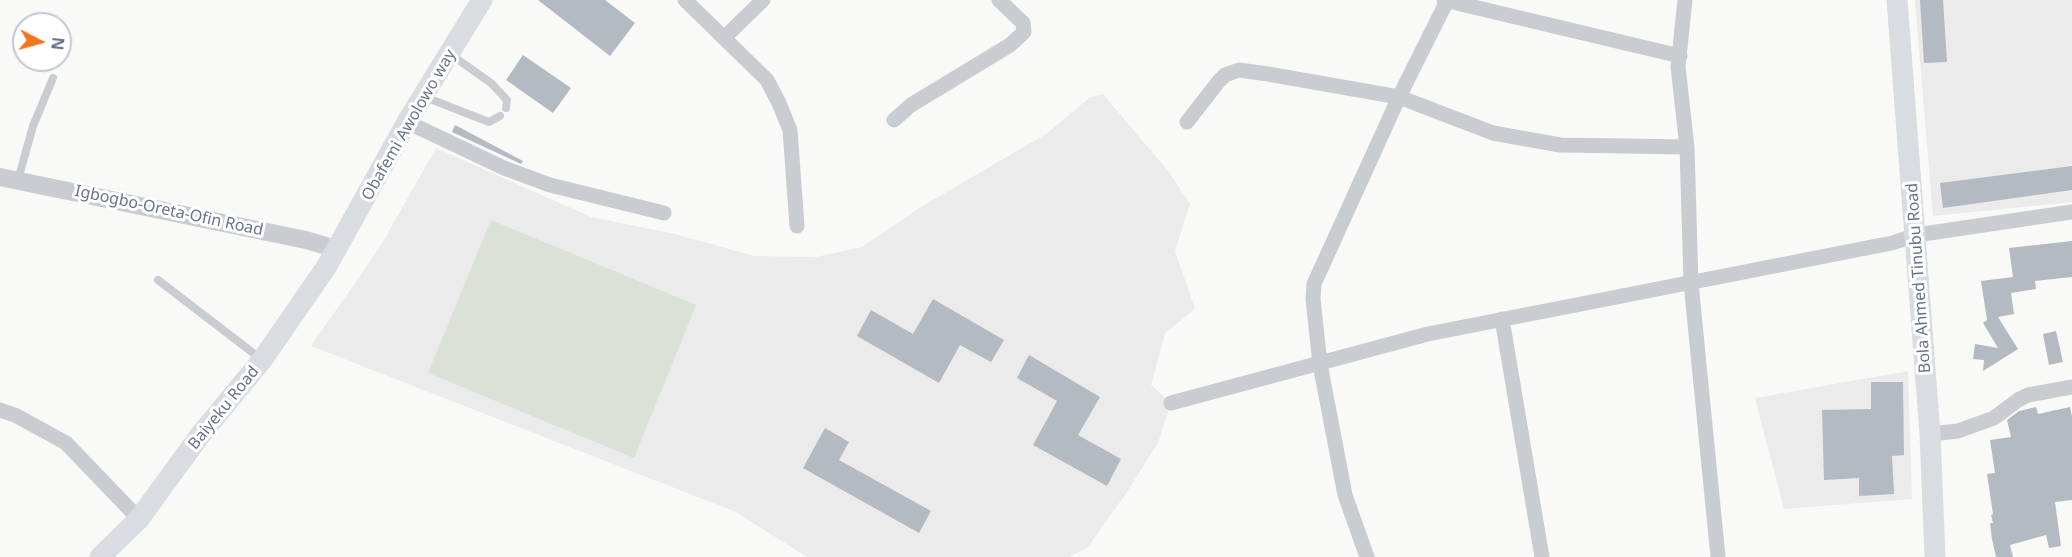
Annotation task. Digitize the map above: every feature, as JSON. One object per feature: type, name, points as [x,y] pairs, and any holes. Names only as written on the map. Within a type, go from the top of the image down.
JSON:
[{"type":"main road","name":"Obafemi Awolowo way","points":[[336,249],[407,122],[482,0]]},
{"type":"main road","name":"Bola Ahmed Tinubu Road","points":[[1897,0],[1930,434],[1935,557]]},
{"type":"main road","name":"Baiyeku Road","points":[[100,557],[139,519],[201,434],[262,360],[336,249]]},
{"type":"street","points":[[685,0],[767,80],[779,103],[790,130],[797,226]]},
{"type":"street","points":[[723,38],[763,0]]},
{"type":"street","points":[[894,120],[911,105],[1010,45],[1024,32],[1023,23],[999,0]]},
{"type":"street","points":[[1685,0],[1678,67],[1687,147],[1691,283],[1718,557]]},
{"type":"street","points":[[1367,557],[1346,495],[1320,364],[1313,299],[1314,284],[1399,97],[1446,1],[1680,56]]},
{"type":"street","points":[[1187,122],[1225,75],[1239,70],[1399,97],[1493,133],[1560,145],[1687,147]]},
{"type":"street","points":[[407,122],[504,168],[550,185],[664,213]]},
{"type":"street","name":"Igbogbo-Oreta-Ofin Road","points":[[9,178],[306,240],[336,249]]},
{"type":"street","points":[[1171,403],[1428,334],[1892,243],[1916,235],[2072,212]]},
{"type":"street","points":[[1502,320],[1542,557]]},
{"type":"street","points":[[1930,434],[1958,431],[1994,418],[2028,395],[2072,387]]},
{"type":"street","points":[[0,411],[15,415],[66,443],[139,519]]},
{"type":"lane","points":[[450,54],[499,92],[507,100],[506,108]]},
{"type":"lane","points":[[9,178],[53,78]]},
{"type":"lane","points":[[423,96],[489,122],[500,116]]},
{"type":"lane","points":[[158,280],[262,360]]},
{"type":"shaded area","points":[[1915,0],[2072,0],[2072,202],[1933,216]]},
{"type":"shaded area","points":[[1103,94],[1169,172],[1190,204],[1175,251],[1195,309],[1165,333],[1151,385],[1171,403],[1158,443],[1087,548],[1069,557],[807,557],[736,512],[311,346],[380,247],[436,148],[591,217],[675,234],[754,256],[816,257],[862,247],[919,208],[1046,134],[1089,98]]},
{"type":"shaded area","points":[[491,220],[696,305],[634,458],[428,373]]},
{"type":"shaded area","points":[[1908,371],[1912,499],[1784,509],[1755,398]]},
{"type":"building","points":[[538,0],[605,0],[635,23],[610,56]]},
{"type":"building","points":[[1920,0],[1943,0],[1947,62],[1924,63]]},
{"type":"building","points":[[523,55],[571,88],[553,113],[506,80]]},
{"type":"building","points":[[455,125],[523,161],[521,164],[452,132]]},
{"type":"building","points":[[2072,166],[2072,190],[1943,208],[1940,183]]},
{"type":"building","points":[[2072,241],[2072,277],[2035,281],[2036,289],[2011,293],[2014,314],[1998,317],[2018,349],[1983,371],[1984,360],[1973,359],[1975,344],[1998,348],[1983,323],[1987,320],[1981,281],[2013,277],[2009,248]]},
{"type":"building","points":[[933,299],[1004,340],[991,362],[960,345],[939,383],[857,336],[871,310],[913,334]]},
{"type":"building","points":[[2056,331],[2063,362],[2049,365],[2043,334]]},
{"type":"building","points":[[1029,355],[1100,397],[1078,435],[1121,459],[1107,486],[1033,445],[1057,401],[1017,378]]},
{"type":"building","points":[[1871,382],[1903,382],[1904,455],[1892,456],[1894,494],[1859,496],[1859,478],[1824,480],[1822,410],[1871,409]]},
{"type":"building","points":[[2036,407],[2038,414],[2070,407],[2072,417],[2072,500],[2055,502],[2061,546],[2049,548],[2046,535],[2010,545],[2013,557],[1996,557],[1990,523],[1993,523],[1991,515],[1993,514],[1987,474],[1995,473],[1990,440],[2011,437],[2007,420],[2019,411]]},
{"type":"building","points":[[825,428],[849,442],[839,460],[931,511],[919,533],[803,468]]}]
